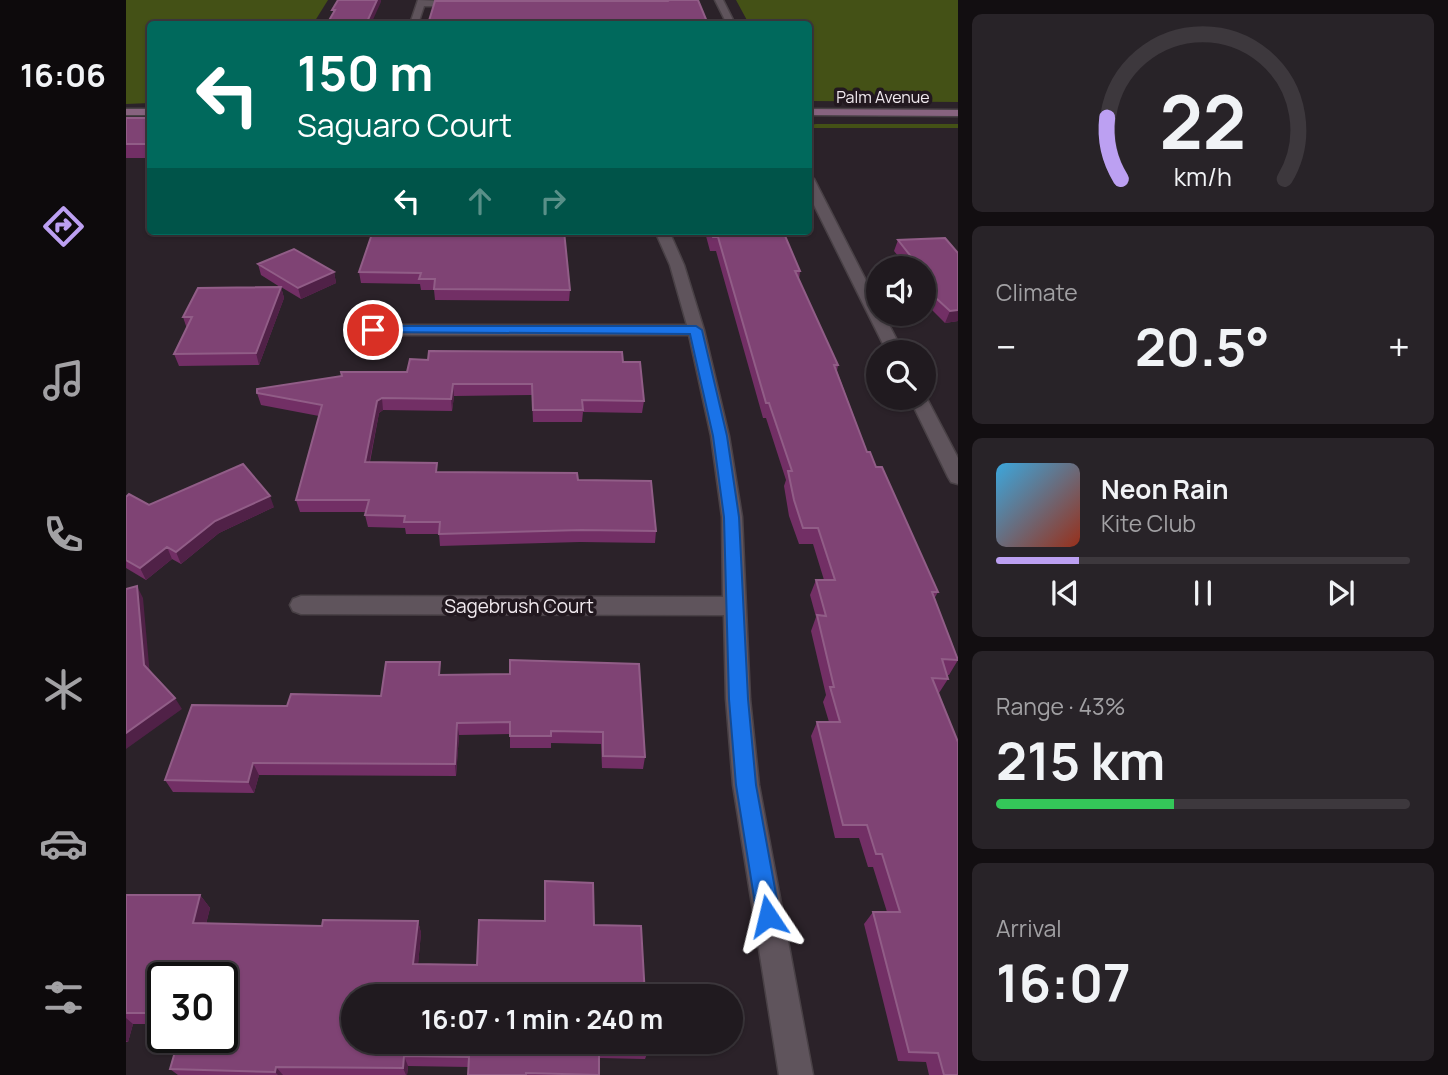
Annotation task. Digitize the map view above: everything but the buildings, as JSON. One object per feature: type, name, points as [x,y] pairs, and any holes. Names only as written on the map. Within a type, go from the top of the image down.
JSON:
[{"type":"main road","points":[[126,112],[147,112]]},
{"type":"main road","name":"Palm Avenue","points":[[812,112],[958,113]]},
{"type":"street","points":[[719,0],[730,21]]},
{"type":"street","points":[[415,21],[421,2],[475,4]]},
{"type":"street","points":[[812,187],[889,340]]},
{"type":"street","points":[[664,235],[677,265],[696,330],[720,436],[732,517],[738,699],[746,785],[796,1075]]},
{"type":"street","points":[[373,330],[696,330]]},
{"type":"street","points":[[924,410],[958,477]]},
{"type":"street","name":"Sagebrush Court","points":[[302,605],[737,606]]},
{"type":"green space","points":[[126,0],[328,0],[315,21],[147,21],[147,103],[126,104]]},
{"type":"green space","points":[[736,0],[958,0],[958,102],[812,101],[812,21],[747,21]]},
{"type":"green space","points":[[958,124],[958,128],[812,128],[812,125]]},
{"type":"route","points":[[373,330],[696,330],[720,436],[732,517],[738,699],[746,785],[768,916]]}]
